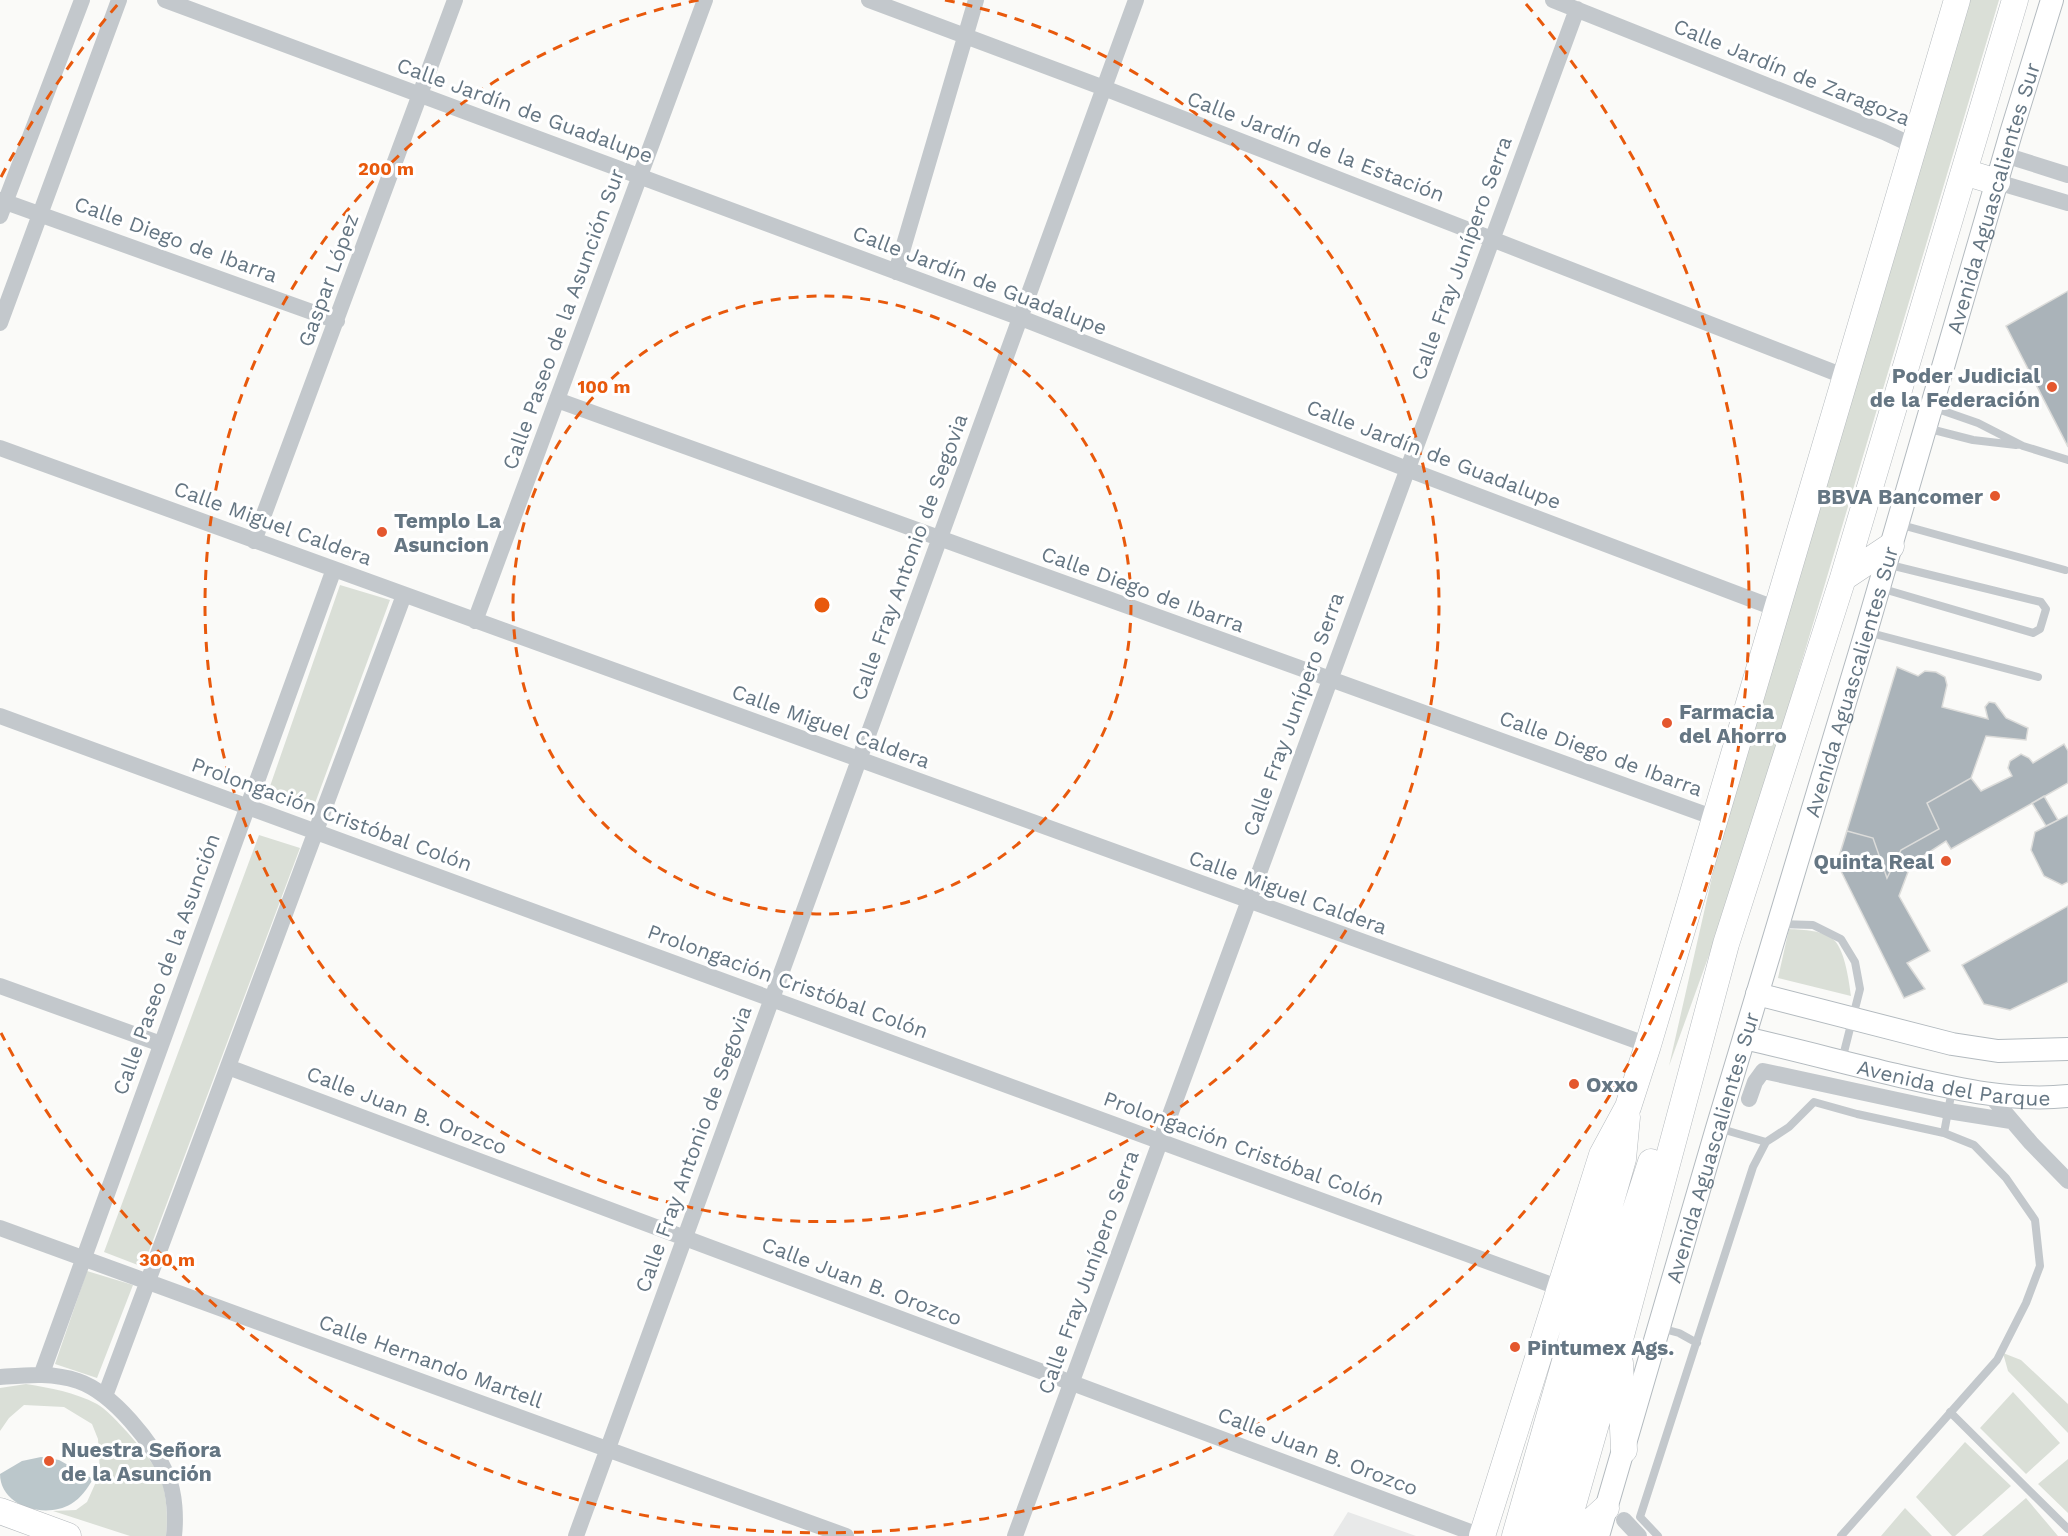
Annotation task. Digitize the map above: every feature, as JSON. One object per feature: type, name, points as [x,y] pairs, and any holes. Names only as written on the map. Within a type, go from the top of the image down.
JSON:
[{"type":"main road","points":[[1482,1536],[1602,1155],[1628,1107],[1648,1045],[1957,0]]},
{"type":"main road","name":"Avenida Aguascalientes Sur","points":[[1564,1536],[1619,1343],[1726,944],[1843,578],[2015,0]]},
{"type":"main road","points":[[1964,172],[1997,182]]},
{"type":"main road","points":[[1843,578],[1891,545]]},
{"type":"main road","name":"Avenida Aguascalientes Sur","points":[[1539,1536],[1608,1295],[1703,1001],[1726,944]]},
{"type":"main road","points":[[1515,1536],[1623,1159],[1628,1107]]},
{"type":"main road","points":[[1619,1343],[1624,1450]]},
{"type":"main road","points":[[0,1511],[68,1536]]},
{"type":"main road","points":[[1575,1536],[1623,1515]]},
{"type":"street","points":[[2,206],[82,0]]},
{"type":"street","points":[[0,323],[119,0]]},
{"type":"street","name":"Calle Jardín de Guadalupe","points":[[165,0],[1021,318],[1407,469],[1777,609]]},
{"type":"street","name":"Gaspar López","points":[[254,540],[456,0]]},
{"type":"street","name":"Calle Paseo de la Asunción Sur","points":[[475,621],[705,0]]},
{"type":"street","name":"Calle Jardín de la Estación","points":[[869,0],[1104,88],[1846,377]]},
{"type":"street","points":[[896,272],[976,0]]},
{"type":"street","name":"Calle Fray Antonio de Segovia","points":[[576,1536],[1136,0]]},
{"type":"street","name":"Calle Jardín de Zaragoza","points":[[1553,0],[1914,146]]},
{"type":"street","name":"Avenida Aguascalientes Sur","points":[[1598,1536],[1623,1515],[1624,1450],[1717,1128],[2052,0]]},
{"type":"street","name":"Calle Fray Junípero Serra","points":[[1015,1536],[1577,9]]},
{"type":"street","points":[[2005,155],[2068,175]]},
{"type":"street","points":[[1997,182],[2068,203]]},
{"type":"street","name":"Calle Diego de Ibarra","points":[[2,206],[40,213],[337,321]]},
{"type":"street","name":"Calle Diego de Ibarra","points":[[557,399],[1715,818]]},
{"type":"street","name":"Calle Miguel Caldera","points":[[0,448],[1648,1045]]},
{"type":"street","name":"Calle Paseo de la Asunción","points":[[42,1373],[334,570]]},
{"type":"street","points":[[105,1396],[404,595]]},
{"type":"street","name":"Prolongación Cristóbal Colón","points":[[0,716],[1560,1288]]},
{"type":"street","points":[[0,986],[161,1044]]},
{"type":"street","name":"Avenida del Parque","points":[[1757,994],[1952,1044],[1998,1051],[2068,1049]]},
{"type":"street","name":"Avenida del Parque","points":[[1745,1038],[1990,1095],[2042,1099],[2068,1096]]},
{"type":"street","name":"Calle Juan B. Orozco","points":[[228,1067],[1482,1536]]},
{"type":"street","points":[[1749,1099],[1755,1082],[1763,1071],[1948,1111],[2011,1121]]},
{"type":"street","points":[[1990,1095],[2011,1121],[2068,1181]]},
{"type":"street","name":"Calle Hernando Martell","points":[[0,1228],[846,1536]]},
{"type":"street","points":[[0,1377],[42,1373],[78,1381],[105,1396],[146,1439],[168,1478],[176,1520],[174,1536]]},
{"type":"street","points":[[1623,1515],[1639,1536]]},
{"type":"lane","points":[[1928,418],[1973,440],[2023,446]]},
{"type":"lane","points":[[1928,418],[1977,423],[2023,446],[2068,460]]},
{"type":"lane","points":[[1891,545],[2065,570]]},
{"type":"lane","points":[[1879,588],[1900,592],[2033,633],[2040,629],[2046,609],[2041,602],[1891,545]]},
{"type":"lane","points":[[1866,632],[2038,677]]},
{"type":"lane","points":[[1778,924],[1813,925],[1841,939],[1855,962],[1860,989],[1854,1019]]},
{"type":"lane","name":"Avenida del Parque","points":[[1842,1062],[1854,1019]]},
{"type":"lane","points":[[1944,1133],[1952,1088]]},
{"type":"lane","points":[[1658,1536],[1623,1515],[1697,1343],[1753,1167],[1766,1142],[1789,1127],[1814,1102],[1944,1133],[1974,1145],[2006,1178],[2035,1220],[2040,1266],[2026,1303],[1997,1360],[1841,1536]]},
{"type":"lane","points":[[1717,1128],[1766,1142]]},
{"type":"lane","points":[[1660,1327],[1679,1333],[1697,1343]]},
{"type":"lane","points":[[1950,1412],[2068,1529]]},
{"type":"shaded area","points":[[1970,0],[1999,0],[1739,872],[1669,1066],[1715,864]]},
{"type":"shaded area","points":[[340,585],[390,600],[314,806],[268,792]]},
{"type":"shaded area","points":[[259,835],[300,848],[143,1267],[104,1252]]},
{"type":"shaded area","points":[[1789,929],[1820,933],[1835,941],[1844,959],[1851,996],[1778,978]]},
{"type":"shaded area","points":[[87,1271],[133,1285],[97,1378],[55,1364]]},
{"type":"shaded area","points":[[2003,1353],[2021,1360],[2068,1404],[2068,1433],[2008,1371]]},
{"type":"shaded area","points":[[26,1384],[80,1396],[104,1409],[122,1426],[150,1460],[160,1477],[166,1506],[166,1536],[130,1536],[53,1511],[76,1510],[87,1502],[100,1473],[98,1439],[92,1424],[64,1407],[24,1405],[9,1418],[0,1431],[0,1388]]},
{"type":"shaded area","points":[[2013,1392],[2060,1443],[2026,1474],[1980,1428]]},
{"type":"shaded area","points":[[1965,1442],[2011,1486],[1955,1536],[1952,1536],[1916,1497]]},
{"type":"shaded area","points":[[41,1457],[59,1460],[93,1479],[86,1490],[71,1504],[49,1510],[26,1507],[8,1495],[2,1485],[0,1474],[22,1461]]},
{"type":"shaded area","points":[[2068,1459],[2068,1513],[2038,1484]]},
{"type":"shaded area","points":[[2026,1498],[2058,1536],[1982,1536]]},
{"type":"shaded area","points":[[1905,1508],[1932,1536],[1881,1536]]},
{"type":"shaded area","points":[[1348,1512],[1416,1536],[1333,1536]]},
{"type":"building","name":"Poder Judicial de la Federación","points":[[2068,291],[2068,447],[2006,326]]},
{"type":"building","points":[[1897,667],[1918,676],[1925,671],[1936,672],[1945,677],[1947,685],[1942,707],[1988,719],[1985,707],[1989,702],[1995,703],[2006,718],[2028,728],[2026,740],[1986,736],[1971,778],[1981,791],[2012,776],[2008,768],[2010,761],[2021,754],[2033,763],[2064,744],[2068,751],[2068,783],[1951,849],[1946,841],[1911,864],[1899,896],[1930,951],[1907,963],[1925,989],[1904,998],[1837,863]]},
{"type":"building","points":[[2064,744],[2068,751],[2068,783],[1951,849],[1946,841],[1911,864],[1899,896],[1930,951],[1907,963],[1925,989],[1904,998],[1837,863],[1847,831],[1873,838],[1887,878],[1901,850],[1939,829],[1927,803],[1971,778],[1981,791],[2012,776],[2008,768],[2010,761],[2021,754],[2033,763]]},
{"type":"building","points":[[2044,796],[2058,820],[2046,826],[2032,803]]},
{"type":"building","points":[[2068,815],[2068,882],[2062,885],[2044,876],[2031,850],[2035,832]]},
{"type":"building","points":[[2068,906],[2068,982],[2010,1010],[1984,1004],[1962,965]]},
{"type":"place","name":"Poder Judicial de la Federación","points":[[2052,387]]},
{"type":"place","name":"BBVA Bancomer","points":[[1995,496]]},
{"type":"place","name":"Templo La Asuncion","points":[[382,532]]},
{"type":"place","name":"Farmacia del Ahorro","points":[[1667,723]]},
{"type":"place","name":"Quinta Real","points":[[1946,861]]},
{"type":"place","name":"Oxxo","points":[[1574,1084]]},
{"type":"place","name":"Pintumex Ags.","points":[[1515,1347]]},
{"type":"place","name":"Nuestra Señora de la Asunción","points":[[49,1461]]}]
